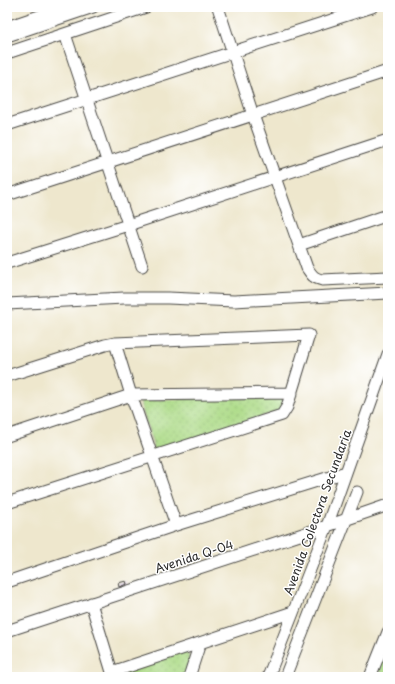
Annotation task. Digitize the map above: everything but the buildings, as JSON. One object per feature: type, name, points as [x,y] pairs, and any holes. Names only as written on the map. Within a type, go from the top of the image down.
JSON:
[{"type":"street","points":[[7,27],[60,9],[60,7]]},
{"type":"street","points":[[7,36],[93,7]]},
{"type":"street","points":[[7,53],[146,7]]},
{"type":"street","points":[[218,7],[253,115],[307,268],[311,275],[322,280],[388,276]]},
{"type":"street","points":[[7,125],[372,7]]},
{"type":"street","points":[[65,34],[142,266]]},
{"type":"street","points":[[7,195],[388,71]]},
{"type":"street","points":[[7,263],[388,140]]},
{"type":"street","points":[[299,245],[388,215]]},
{"type":"street","points":[[7,304],[124,298],[234,301],[388,294]]},
{"type":"street","points":[[7,376],[115,343],[310,335],[288,407],[282,415],[7,502]]},
{"type":"street","points":[[115,343],[131,395],[176,525]]},
{"type":"street","name":"Avenida Colectora Secundaria","points":[[268,677],[327,526],[388,354]]},
{"type":"street","points":[[7,436],[131,395],[292,393]]},
{"type":"street","points":[[7,582],[176,525],[346,472]]},
{"type":"street","points":[[285,677],[357,492]]},
{"type":"street","name":"Avenida Q-04","points":[[7,631],[388,505]]},
{"type":"street","points":[[90,603],[114,674],[293,612]]},
{"type":"street","points":[[370,677],[388,632]]},
{"type":"street","points":[[189,677],[200,643]]},
{"type":"green space","points":[[281,397],[283,403],[279,411],[158,450],[154,449],[141,406],[141,401],[145,400]]},
{"type":"green space","points":[[388,643],[388,674],[382,674],[378,668]]},
{"type":"green space","points":[[184,650],[189,657],[189,663],[184,677],[123,677],[125,672]]}]
